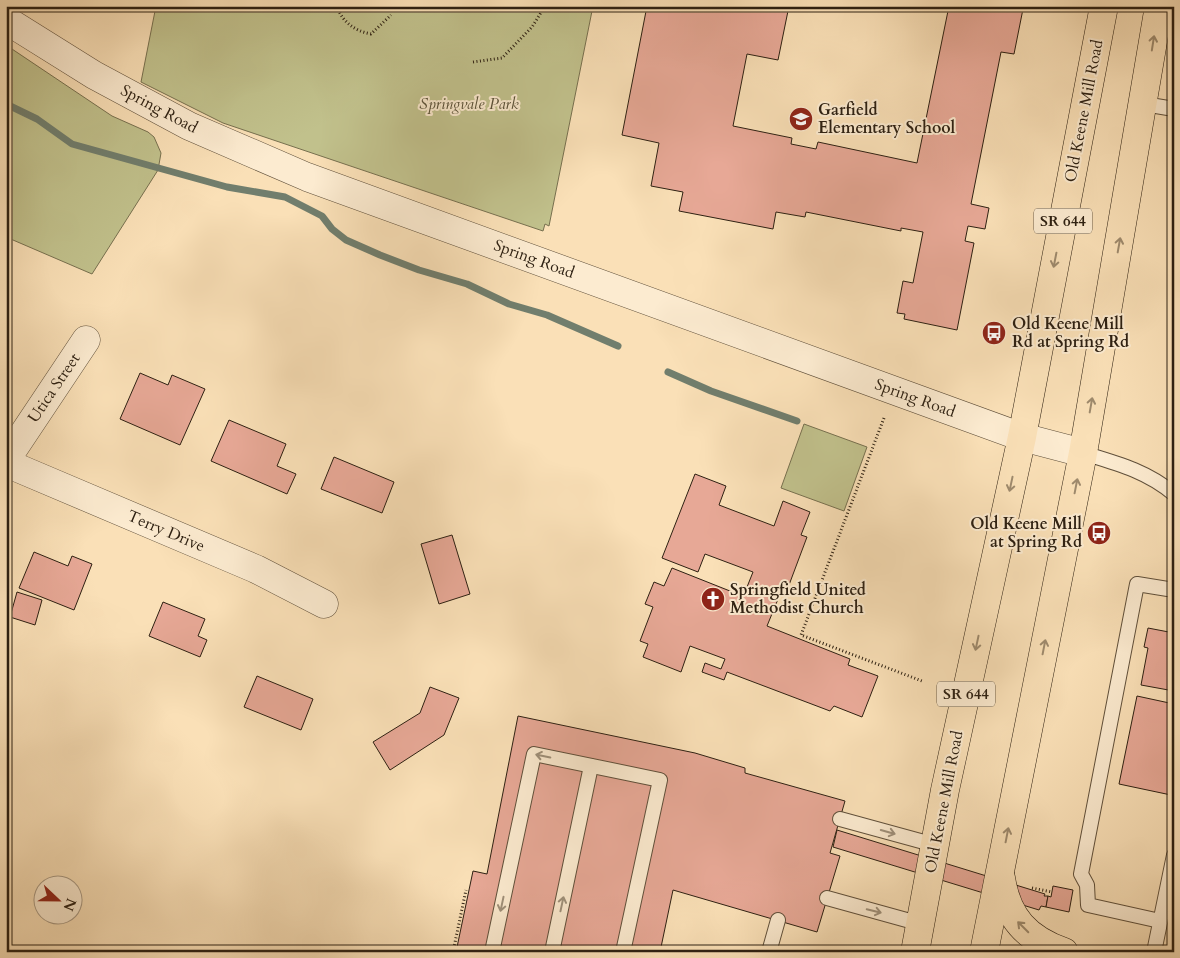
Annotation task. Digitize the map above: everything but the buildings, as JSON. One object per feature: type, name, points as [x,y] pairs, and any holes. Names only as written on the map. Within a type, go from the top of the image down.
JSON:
[{"type":"main road","name":"Old Keene Mill Road","points":[[915,952],[945,790],[1022,437],[1104,6]]},
{"type":"main road","points":[[984,952],[1083,453],[1144,104],[1159,6]]},
{"type":"main road","points":[[1000,870],[1006,903],[1017,921],[1049,947],[1064,952]]},
{"type":"street","name":"Spring Road","points":[[6,20],[94,75],[189,126],[307,177],[1022,437],[1083,453]]},
{"type":"street","name":"Utica Street","points":[[6,462],[86,340]]},
{"type":"street","name":"Terry Drive","points":[[6,462],[256,569],[324,604]]},
{"type":"lane","points":[[1144,104],[1174,109]]},
{"type":"lane","points":[[1083,453],[1146,474],[1174,494]]},
{"type":"lane","points":[[1160,921],[1088,905],[1087,885],[1081,874],[1137,584],[1174,590]]},
{"type":"lane","points":[[492,952],[534,754],[660,780],[623,952]]},
{"type":"lane","points":[[552,952],[591,766]]},
{"type":"lane","points":[[840,819],[936,845]]},
{"type":"lane","points":[[1154,952],[1174,855]]},
{"type":"lane","points":[[827,898],[921,924]]},
{"type":"lane","points":[[769,952],[778,920]]},
{"type":"path","points":[[336,6],[340,15],[351,26],[371,34],[391,15]]},
{"type":"path","points":[[473,62],[502,58],[532,27],[545,6]]},
{"type":"path","points":[[884,418],[801,635],[922,681]]},
{"type":"path","points":[[1032,888],[1052,892]]},
{"type":"path","points":[[453,952],[466,890]]},
{"type":"green space","name":"Springvale Park","points":[[156,6],[593,6],[549,226],[545,224],[543,231],[223,123],[141,82]]},
{"type":"green space","points":[[6,45],[112,116],[148,132],[154,137],[161,153],[158,170],[92,274],[6,237]]},
{"type":"green space","points":[[804,424],[867,447],[844,511],[781,488]]},
{"type":"waterway","points":[[6,104],[37,119],[72,144],[227,187],[285,197],[322,216],[332,229],[346,240],[419,270],[467,284],[509,304],[547,315],[618,346]]},
{"type":"waterway","points":[[668,372],[711,391],[797,421]]},
{"type":"place","name":"Garfield Elementary School","points":[[801,119]]},
{"type":"place","name":"Old Keene Mill Rd at Spring Rd","points":[[994,333]]},
{"type":"place","name":"Old Keene Mill at Spring Rd","points":[[1099,533]]},
{"type":"place","name":"Springfield United Methodist Church","points":[[713,599]]}]
